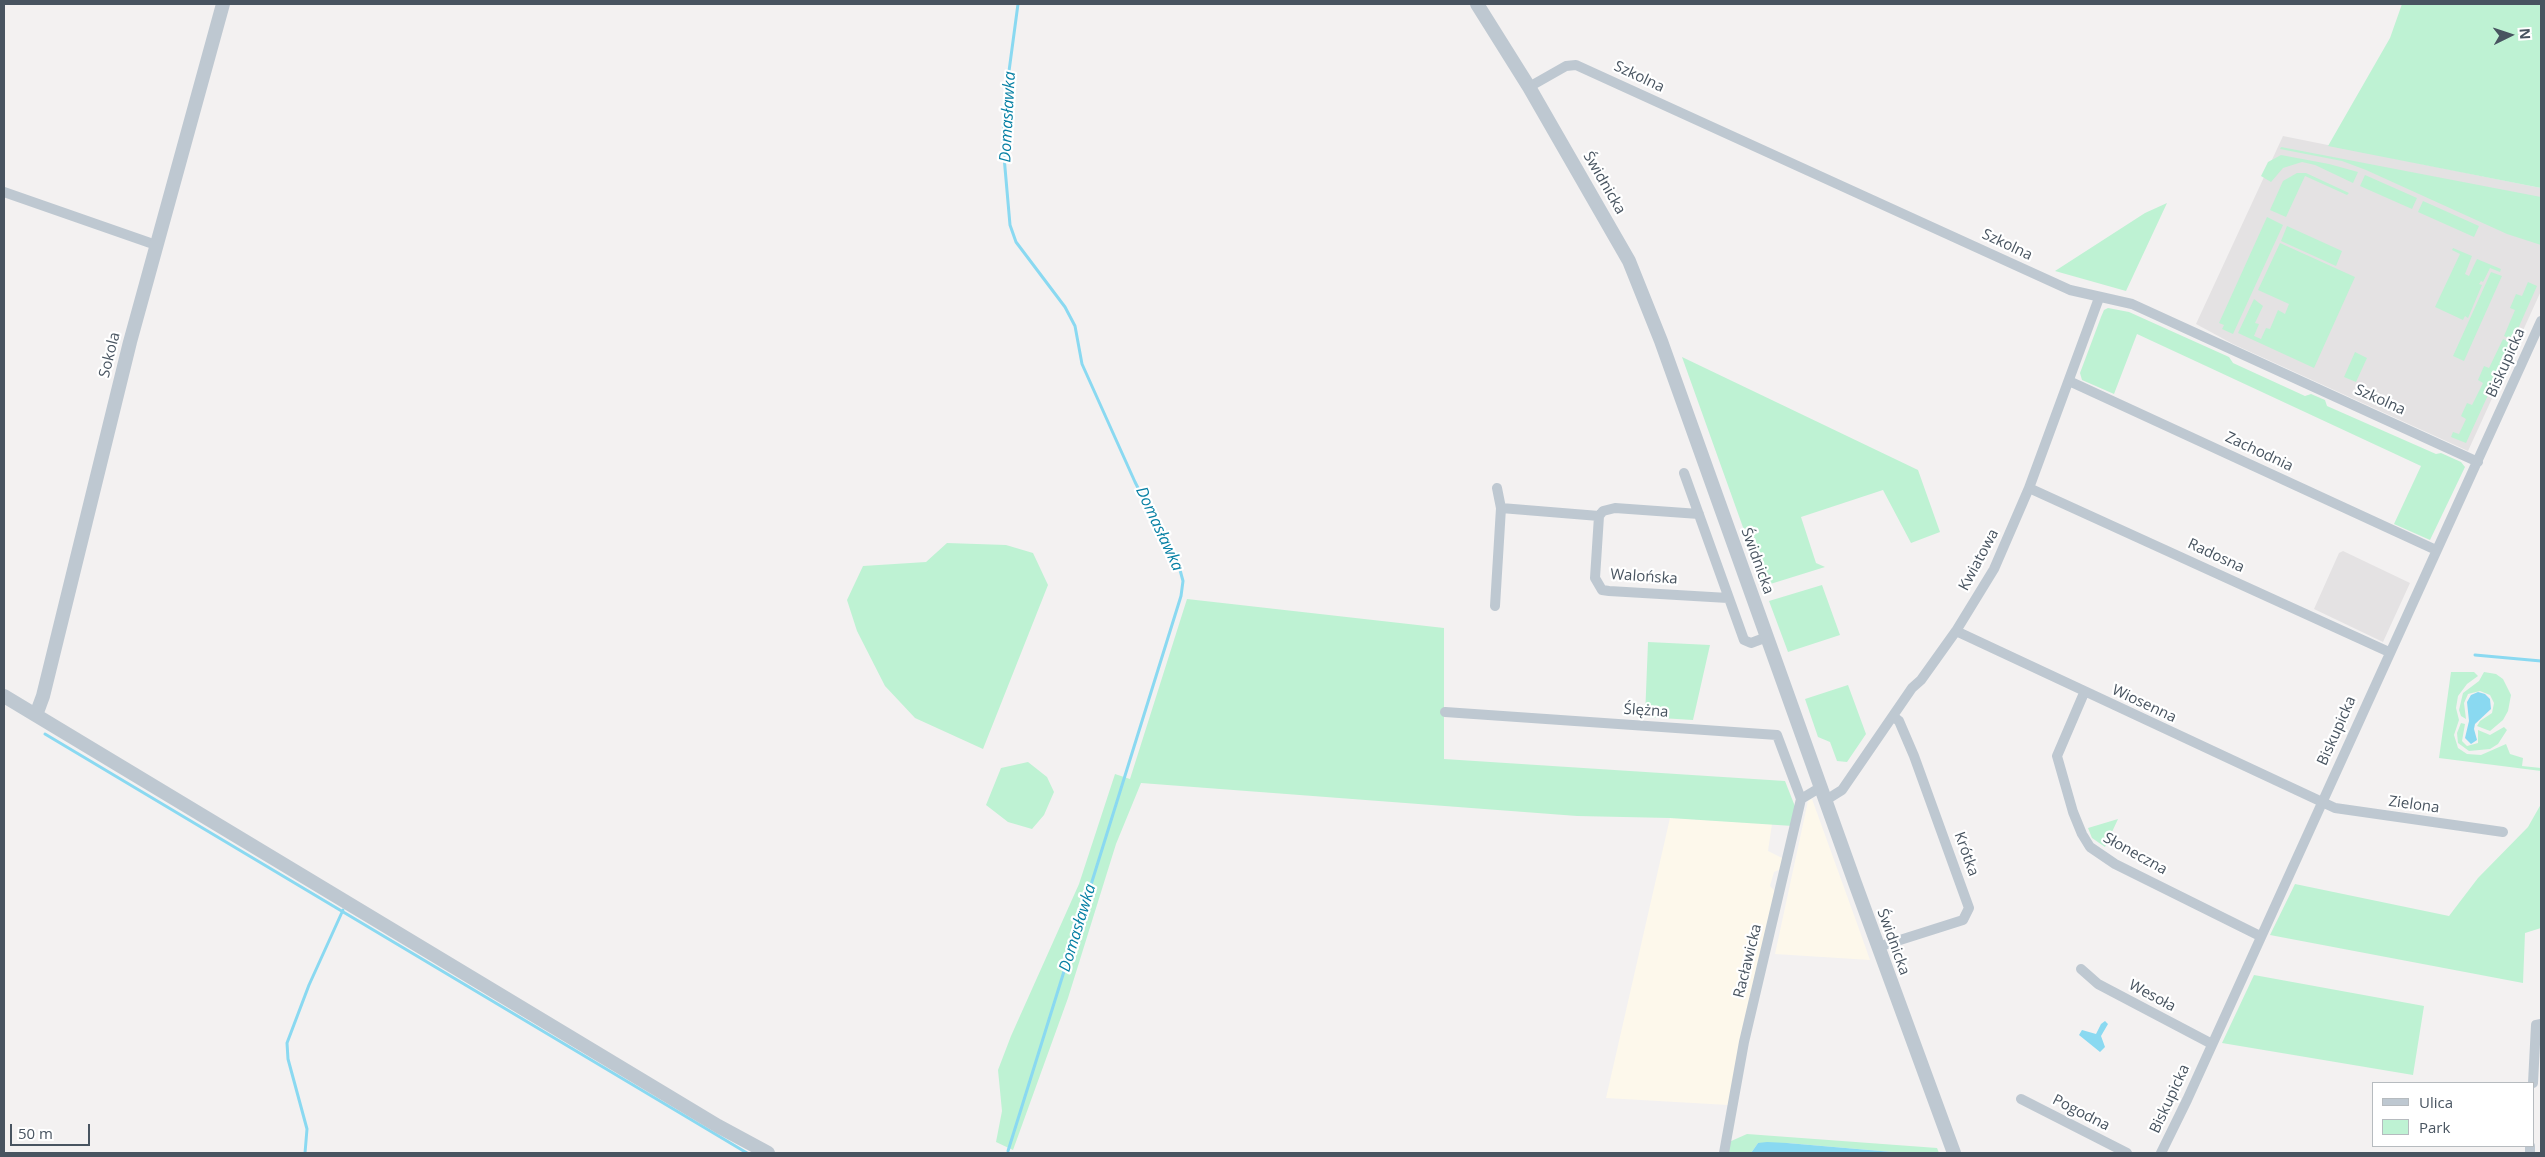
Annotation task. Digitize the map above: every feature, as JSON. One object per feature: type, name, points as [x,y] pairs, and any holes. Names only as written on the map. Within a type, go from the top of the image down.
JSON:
[{"type":"street","name":"Sokola","points":[[36,715],[43,696],[156,245],[223,4]]},
{"type":"street","name":"Świdnicka","points":[[1477,4],[1529,87],[1629,261],[1661,340],[1878,947],[1954,1153]]},
{"type":"street","name":"Szkolna","points":[[1529,87],[1566,66],[1576,65],[2070,290],[2132,304],[2478,462]]},
{"type":"street","points":[[4,192],[156,245]]},
{"type":"street","name":"Kwiatowa","points":[[1824,793],[1842,790],[1894,717],[1912,688],[1956,631],[1994,569],[2029,488],[2099,298]]},
{"type":"street","name":"Biskupicka","points":[[2161,1153],[2541,321]]},
{"type":"street","name":"Zachodnia","points":[[2069,381],[2436,550]]},
{"type":"street","points":[[1684,474],[1744,640],[1751,643],[1767,637]]},
{"type":"street","points":[[1495,606],[1501,508],[1497,488]]},
{"type":"street","name":"Radosna","points":[[2029,488],[2389,652]]},
{"type":"street","points":[[1501,508],[1599,516],[1608,509],[1615,508],[1699,514]]},
{"type":"street","name":"Walońska","points":[[1599,516],[1595,578],[1602,590],[1728,598]]},
{"type":"street","name":"Wiosenna","points":[[1956,631],[2084,693],[2321,803]]},
{"type":"street","name":"Słoneczna","points":[[2084,693],[2057,756],[2073,812],[2082,834],[2090,847],[2114,864],[2260,936]]},
{"type":"street","points":[[4,696],[710,1121],[768,1153]]},
{"type":"street","name":"Ślężna","points":[[1445,712],[1777,735],[1801,799]]},
{"type":"street","name":"Krótka","points":[[1878,947],[1963,920],[1969,908],[1914,756],[1900,721],[1894,717]]},
{"type":"street","points":[[1801,799],[1824,793]]},
{"type":"street","name":"Racławicka","points":[[1724,1153],[1744,1042],[1801,799]]},
{"type":"street","name":"Zielona","points":[[2321,803],[2335,808],[2503,832]]},
{"type":"street","name":"Wesoła","points":[[2080,969],[2098,984],[2212,1044]]},
{"type":"street","points":[[2533,1082],[2540,1022]]},
{"type":"street","name":"Pogodna","points":[[2020,1099],[2128,1153]]},
{"type":"shaded area","points":[[2283,136],[2541,188],[2541,291],[2468,451],[2233,344],[2196,324]]},
{"type":"shaded area","points":[[2343,551],[2410,583],[2383,642],[2314,609],[2339,553]]},
{"type":"shaded area","points":[[1812,799],[1870,960],[1775,954],[1808,801]]},
{"type":"shaded area","points":[[1670,818],[1772,824],[1768,851],[1784,859],[1781,869],[1774,872],[1770,886],[1776,892],[1728,1105],[1606,1098]]},
{"type":"green space","points":[[2402,4],[2541,4],[2541,188],[2328,146],[2390,38]]},
{"type":"green space","points":[[2281,147],[2541,197],[2541,245],[2507,234],[2366,170],[2342,161],[2280,149]]},
{"type":"green space","points":[[2281,155],[2329,164],[2358,172],[2353,183],[2315,165],[2302,162],[2283,168],[2271,182],[2261,176],[2268,162]]},
{"type":"green space","points":[[2297,173],[2306,173],[2349,193],[2347,195],[2305,176],[2286,217],[2270,210],[2283,181]]},
{"type":"green space","points":[[2365,175],[2417,198],[2412,209],[2360,186]]},
{"type":"green space","points":[[2423,201],[2479,226],[2474,237],[2418,212]]},
{"type":"green space","points":[[2167,203],[2126,291],[2055,271],[2145,213]]},
{"type":"green space","points":[[2267,217],[2283,225],[2233,334],[2222,329],[2224,325],[2219,323]]},
{"type":"green space","points":[[2287,226],[2342,251],[2336,266],[2281,241]]},
{"type":"green space","points":[[2280,243],[2355,277],[2314,368],[2238,333],[2254,299],[2263,306],[2255,323],[2259,324],[2254,336],[2261,339],[2266,328],[2270,329],[2278,310],[2285,314],[2289,304],[2258,290]]},
{"type":"green space","points":[[2453,248],[2472,256],[2465,274],[2469,276],[2477,259],[2501,269],[2500,272],[2490,268],[2483,282],[2481,281],[2479,284],[2482,285],[2468,318],[2465,316],[2463,320],[2435,307],[2460,254],[2452,250]]},
{"type":"green space","points":[[2491,272],[2502,276],[2464,361],[2453,356]]},
{"type":"green space","points":[[2528,282],[2537,286],[2513,340],[2504,336],[2515,310],[2510,308],[2516,294],[2522,296]]},
{"type":"green space","points":[[2108,308],[2129,312],[2229,357],[2233,363],[2305,396],[2311,394],[2325,400],[2327,406],[2436,454],[2441,453],[2461,462],[2465,467],[2430,540],[2394,524],[2421,466],[2137,334],[2114,394],[2082,380],[2080,373],[2104,310]]},
{"type":"green space","points":[[2503,339],[2512,343],[2466,443],[2451,437],[2453,432],[2459,434],[2466,419],[2461,416],[2467,403],[2472,405],[2483,383],[2478,380],[2484,366],[2489,368]]},
{"type":"green space","points":[[2355,352],[2367,358],[2356,382],[2344,377]]},
{"type":"green space","points":[[1682,357],[1918,470],[1940,532],[1911,543],[1883,490],[1801,517],[1816,563],[1825,567],[1764,586]]},
{"type":"green space","points":[[947,543],[1006,545],[1033,553],[1048,585],[983,749],[915,718],[885,686],[857,631],[847,600],[863,566],[926,562]]},
{"type":"green space","points":[[1822,585],[1840,635],[1788,652],[1769,601]]},
{"type":"green space","points":[[1187,599],[1444,628],[1444,759],[1785,781],[1796,809],[1793,826],[1670,818],[1577,816],[1141,783],[1116,844],[1068,998],[1013,1150],[996,1142],[1002,1111],[998,1070],[1011,1036],[1079,884],[1115,774],[1130,779]]},
{"type":"green space","points":[[1648,642],[1710,645],[1693,720],[1645,717]]},
{"type":"green space","points":[[2451,672],[2474,672],[2478,676],[2467,684],[2458,696],[2456,708],[2459,720],[2454,735],[2458,748],[2467,754],[2481,755],[2506,744],[2510,754],[2523,758],[2522,766],[2541,768],[2541,771],[2439,758]]},
{"type":"green space","points":[[2484,672],[2496,674],[2503,679],[2511,695],[2508,711],[2503,720],[2490,731],[2477,726],[2480,721],[2492,713],[2494,703],[2490,695],[2480,691],[2468,694],[2464,703],[2466,719],[2461,716],[2459,710],[2463,693],[2479,681]]},
{"type":"green space","points":[[1848,685],[1866,734],[1847,762],[1837,761],[1830,742],[1818,737],[1805,699]]},
{"type":"green space","points":[[2461,723],[2465,724],[2462,741],[2467,746],[2478,743],[2478,730],[2490,735],[2504,727],[2507,730],[2498,744],[2490,749],[2469,751],[2458,743],[2457,733]]},
{"type":"green space","points":[[1028,762],[1047,777],[1054,792],[1044,815],[1032,829],[1008,822],[986,805],[1001,768]]},
{"type":"green space","points":[[2541,804],[2541,928],[2525,933],[2523,983],[2270,935],[2295,884],[2449,916],[2478,878],[2528,827]]},
{"type":"green space","points":[[2118,819],[2105,847],[2092,838],[2088,828]]},
{"type":"green space","points":[[2254,975],[2424,1006],[2413,1075],[2222,1043]]},
{"type":"green space","points":[[1747,1134],[1937,1148],[1939,1153],[1904,1153],[1787,1143],[1758,1143],[1751,1153],[1728,1153],[1729,1142]]},
{"type":"water","points":[[2478,692],[2485,694],[2490,699],[2491,709],[2475,724],[2474,729],[2477,740],[2471,744],[2465,738],[2469,721],[2467,702],[2471,695]]},
{"type":"water","points":[[2105,1021],[2108,1024],[2101,1036],[2105,1047],[2100,1052],[2079,1035],[2082,1030],[2096,1034],[2101,1024]]},
{"type":"water","points":[[1767,1142],[1904,1153],[1751,1153],[1758,1143]]},
{"type":"waterway","name":"Domasławka","points":[[1008,1151],[1181,596],[1183,581],[1180,570],[1135,482],[1082,364],[1075,326],[1065,307],[1016,242],[1010,225],[1003,145],[1005,101],[1018,4]]},
{"type":"waterway","points":[[2475,655],[2541,661]]},
{"type":"waterway","points":[[45,734],[747,1153]]},
{"type":"waterway","points":[[305,1153],[307,1129],[288,1059],[287,1043],[309,985],[343,910]]}]
